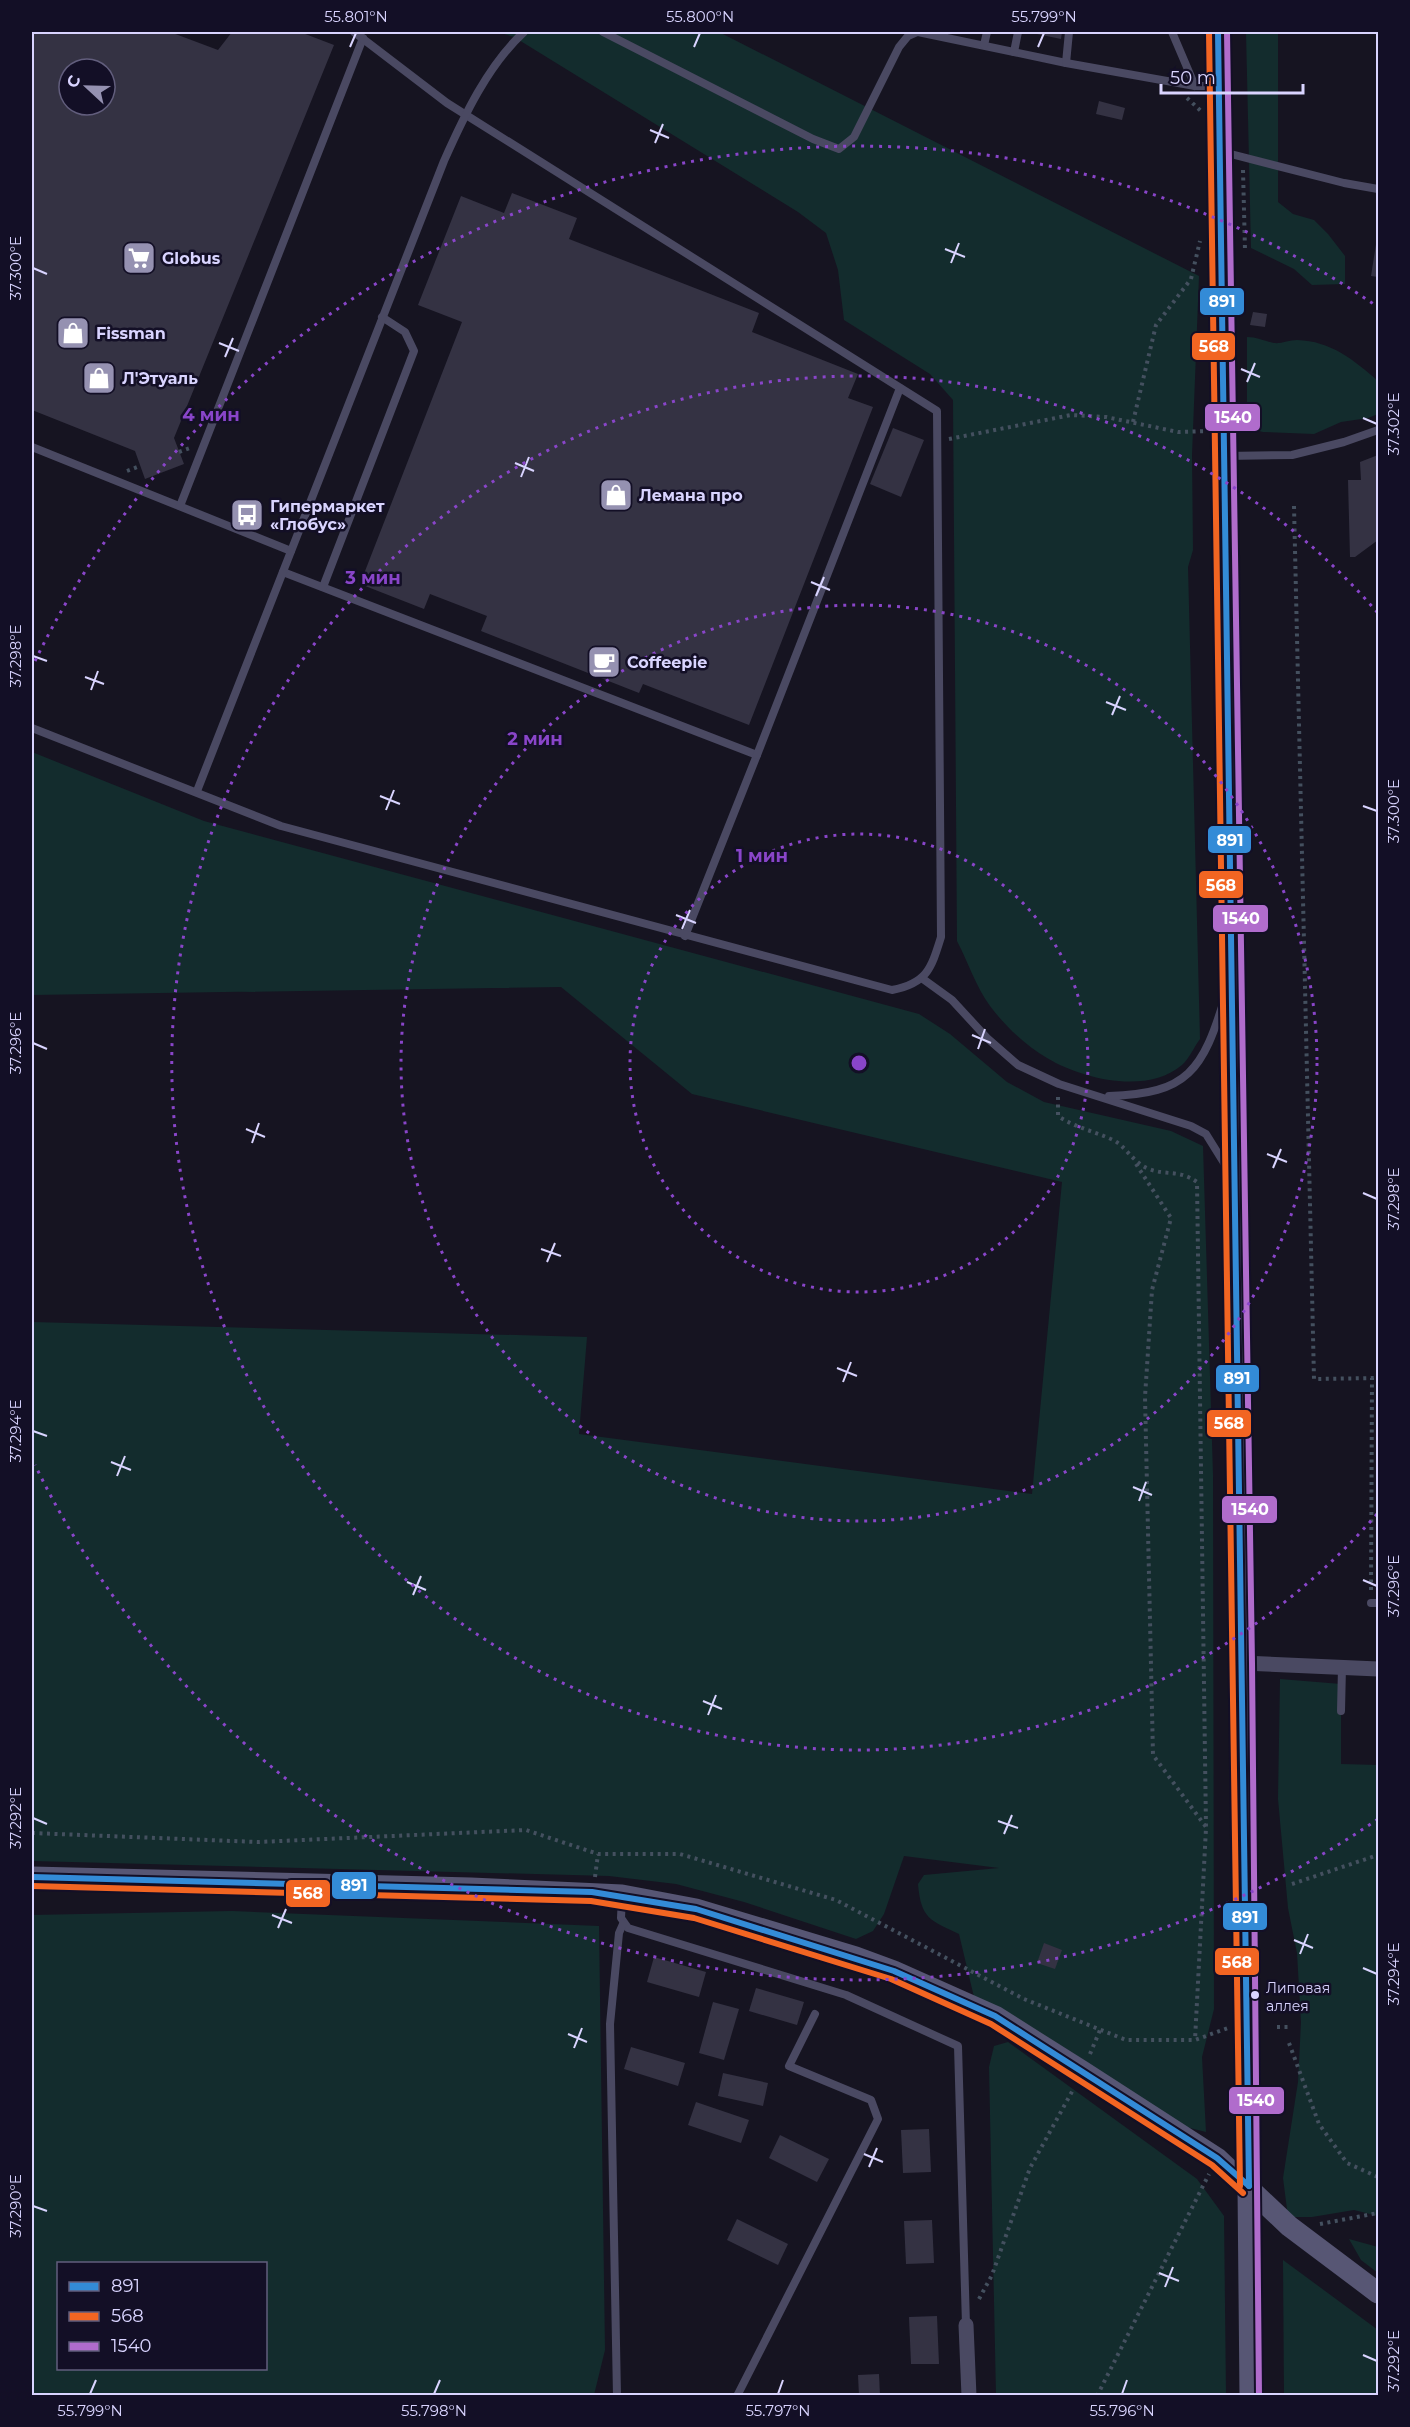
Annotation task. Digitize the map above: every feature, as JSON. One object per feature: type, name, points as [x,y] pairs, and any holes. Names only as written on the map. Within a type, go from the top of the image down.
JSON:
[{"type":"main road","points":[[1218,32],[1243,1663],[1250,2396]]},
{"type":"main road","points":[[32,1877],[471,1888],[622,1895],[696,1909],[894,1971],[996,2016],[1217,2158],[1289,2226],[1378,2293]]},
{"type":"street","points":[[1243,1663],[1378,1669]]},
{"type":"street","points":[[966,2325],[969,2396]]},
{"type":"lane","points":[[32,728],[197,791],[281,826],[892,990],[910,987],[922,979],[933,962],[940,937],[937,411],[465,114],[354,32]]},
{"type":"lane","points":[[197,791],[427,201],[465,114],[496,67],[524,32]]},
{"type":"lane","points":[[603,32],[813,139],[839,149],[854,137],[899,47],[908,36],[917,32],[1066,63],[1195,86],[1219,87]]},
{"type":"lane","points":[[984,45],[987,32]]},
{"type":"lane","points":[[1014,52],[1018,32]]},
{"type":"lane","points":[[1066,63],[1069,32]]},
{"type":"lane","points":[[1172,32],[1195,86]]},
{"type":"lane","points":[[180,506],[363,38]]},
{"type":"lane","points":[[1220,151],[1344,183],[1378,189]]},
{"type":"lane","points":[[323,587],[414,351],[405,332],[382,317]]},
{"type":"lane","points":[[686,936],[900,388]]},
{"type":"lane","points":[[1224,456],[1292,455],[1344,442],[1378,430]]},
{"type":"lane","points":[[32,447],[291,551]]},
{"type":"lane","points":[[283,572],[756,755]]},
{"type":"lane","points":[[1102,1096],[1142,1095],[1160,1091],[1177,1083],[1192,1071],[1204,1055],[1232,972]]},
{"type":"lane","points":[[922,979],[952,1000],[987,1038],[1018,1065],[1059,1084],[1175,1119],[1206,1134],[1236,1184]]},
{"type":"lane","points":[[1341,1711],[1342,1667]]},
{"type":"lane","points":[[617,2396],[610,2024],[619,1932],[623,1924],[622,1895]]},
{"type":"lane","points":[[623,1924],[846,1995],[958,2046],[966,2325]]},
{"type":"lane","points":[[737,2396],[878,2119],[871,2100],[789,2066],[814,2014]]},
{"type":"path","points":[[1168,81],[1202,112],[1202,123]]},
{"type":"path","points":[[1242,157],[1245,250]]},
{"type":"path","points":[[1132,422],[1156,325],[1191,279],[1200,239]]},
{"type":"path","points":[[937,441],[1071,416],[1106,417],[1178,432],[1223,430]]},
{"type":"path","points":[[1294,506],[1314,1379],[1378,1378]]},
{"type":"path","points":[[1059,1084],[1058,1116],[1071,1125],[1115,1140],[1136,1163],[1171,1218],[1152,1290],[1145,1397],[1153,1755],[1206,1828]]},
{"type":"path","points":[[1136,1163],[1152,1170],[1175,1171],[1197,1182],[1206,1828],[1195,2040]]},
{"type":"path","points":[[1372,1378],[1375,1603]]},
{"type":"path","points":[[1292,1884],[1378,1855]]},
{"type":"path","points":[[1277,2027],[1288,2027]]},
{"type":"path","points":[[966,2325],[992,2275],[1030,2168],[1082,2071],[1100,2030]]},
{"type":"path","points":[[1289,2043],[1319,2124],[1347,2163],[1378,2177]]},
{"type":"path","points":[[1097,2396],[1217,2158]]},
{"type":"path","points":[[1289,2226],[1334,2223],[1378,2213]]},
{"type":"green space","points":[[498,32],[719,32],[1199,276],[1192,455],[1193,550],[1188,567],[1200,1039],[1182,1065],[1168,1074],[1151,1080],[1133,1082],[1096,1077],[1061,1066],[1031,1048],[1002,1021],[976,983],[957,941],[953,400],[930,374],[844,320],[838,270],[826,233],[798,212],[514,37]]},
{"type":"green space","points":[[1246,32],[1278,32],[1278,202],[1293,214],[1314,220],[1328,234],[1345,256],[1345,284],[1312,285],[1294,269],[1251,248]]},
{"type":"green space","points":[[1247,337],[1274,343],[1309,341],[1341,353],[1378,381],[1378,414],[1341,422],[1314,434],[1263,432],[1247,428]]},
{"type":"green space","points":[[32,752],[204,821],[919,1014],[950,1034],[1007,1082],[1044,1102],[1171,1131],[1203,1146],[1213,1475],[1214,2009],[1202,2057],[1206,2132],[1186,2127],[1065,2048],[974,1997],[959,1934],[929,1917],[919,1896],[918,1884],[924,1875],[999,1868],[904,1856],[884,1914],[873,1931],[856,1939],[744,1902],[676,1884],[609,1876],[32,1861],[32,1322],[587,1337],[579,1434],[1032,1494],[1062,1182],[692,1094],[561,987],[32,995]]},
{"type":"green space","points":[[1280,1679],[1341,1684],[1341,1764],[1378,1765],[1378,2216],[1354,2210],[1312,2217],[1288,2217],[1283,2178],[1298,2082],[1301,2022],[1297,1953],[1288,1908],[1278,1799]]},
{"type":"green space","points":[[232,1911],[599,1926],[605,2350],[594,2395],[32,2395],[32,1915]]},
{"type":"green space","points":[[1008,2042],[1197,2179],[1224,2216],[1226,2395],[996,2395],[989,2067],[994,2046]]},
{"type":"green space","points":[[1349,2239],[1378,2247],[1378,2273],[1361,2260]]},
{"type":"green space","points":[[1283,2260],[1378,2330],[1378,2395],[1284,2395]]},
{"type":"building","name":"Globus","points":[[32,32],[170,32],[218,50],[232,32],[300,32],[334,45],[174,438],[184,464],[145,479],[135,451],[32,410]]},
{"type":"building","points":[[1037,32],[1062,32],[1061,39],[1037,34]]},
{"type":"building","points":[[1099,101],[1125,108],[1122,120],[1096,114]]},
{"type":"building","name":"Лемана про","points":[[512,193],[577,218],[569,239],[759,313],[752,332],[858,374],[848,398],[873,407],[749,725],[643,684],[639,693],[481,631],[487,616],[430,594],[424,609],[360,584],[462,322],[418,305],[461,196],[504,213]]},
{"type":"building","points":[[1378,238],[1378,277],[1371,276]]},
{"type":"building","points":[[1253,312],[1267,314],[1265,327],[1250,325]]},
{"type":"building","points":[[893,428],[924,440],[901,497],[870,484]]},
{"type":"building","points":[[1378,455],[1378,540],[1355,557],[1350,557],[1348,480],[1361,480],[1360,462]]},
{"type":"building","points":[[1044,1943],[1062,1950],[1055,1969],[1037,1963]]},
{"type":"building","points":[[654,1957],[706,1972],[699,1997],[647,1982]]},
{"type":"building","points":[[756,1988],[804,2002],[797,2025],[749,2011]]},
{"type":"building","points":[[713,2002],[739,2009],[724,2060],[699,2053]]},
{"type":"building","points":[[631,2047],[685,2063],[678,2086],[624,2069]]},
{"type":"building","points":[[723,2073],[768,2083],[763,2106],[718,2096]]},
{"type":"building","points":[[696,2102],[749,2120],[741,2143],[688,2125]]},
{"type":"building","points":[[929,2129],[931,2172],[903,2173],[901,2130]]},
{"type":"building","points":[[780,2135],[829,2159],[817,2182],[769,2158]]},
{"type":"building","points":[[737,2219],[788,2244],[778,2265],[727,2240]]},
{"type":"building","points":[[932,2220],[934,2263],[906,2264],[904,2221]]},
{"type":"building","points":[[937,2316],[939,2364],[911,2364],[909,2317]]},
{"type":"building","points":[[879,2374],[880,2396],[859,2396],[858,2375]]},
{"type":"transit line","name":"568","points":[[1209,32],[1240,2186]]},
{"type":"transit line","name":"891","points":[[1218,32],[1249,2186]]},
{"type":"transit line","name":"1540","points":[[1227,32],[1252,1663],[1259,2396]]},
{"type":"transit line","name":"891","points":[[32,1877],[592,1892],[696,1909],[894,1971],[995,2016],[1217,2158],[1249,2186]]},
{"type":"transit line","name":"568","points":[[32,1886],[591,1901],[694,1918],[891,1979],[991,2024],[1212,2165],[1243,2193]]},
{"type":"place","name":"Globus","points":[[139,258]]},
{"type":"place","name":"Fissman","points":[[73,333]]},
{"type":"place","name":"Л'Этуаль","points":[[99,378]]},
{"type":"place","name":"Лемана про","points":[[616,495]]},
{"type":"place","name":"Гипермаркет «Глобус»","points":[[247,515]]},
{"type":"place","name":"Coffeepie","points":[[604,662]]},
{"type":"place","name":"Липовая аллея","points":[[1255,1995]]}]
